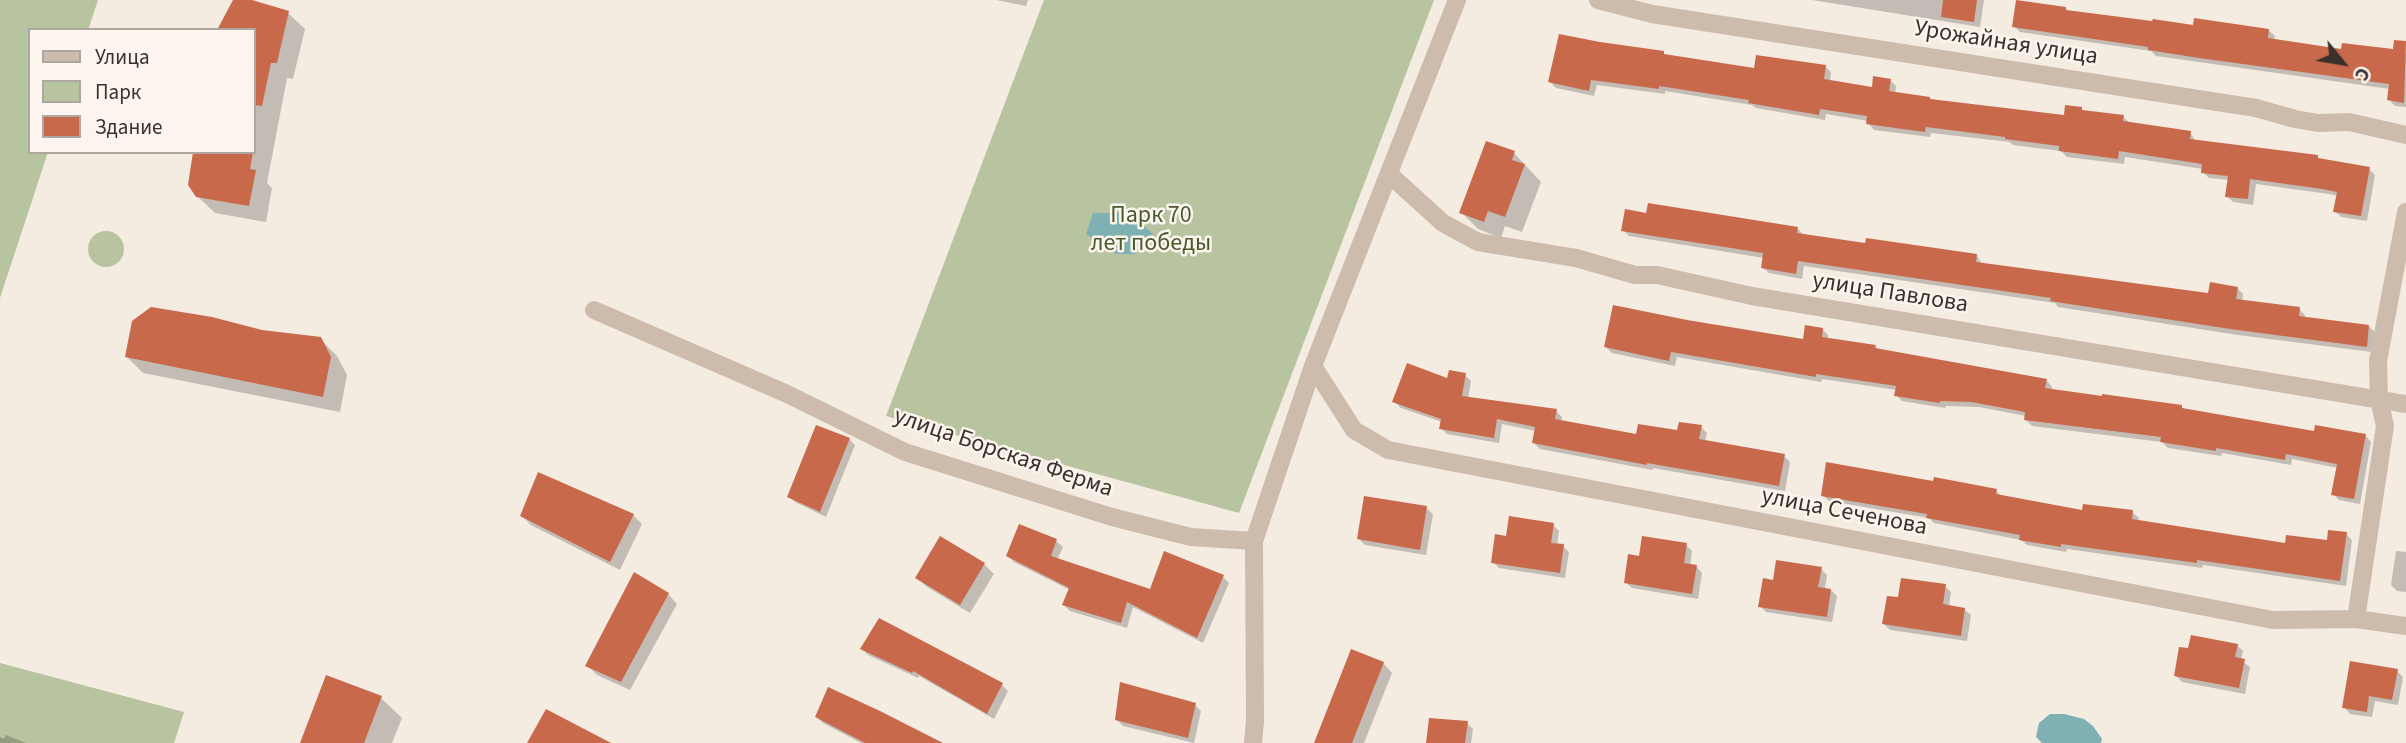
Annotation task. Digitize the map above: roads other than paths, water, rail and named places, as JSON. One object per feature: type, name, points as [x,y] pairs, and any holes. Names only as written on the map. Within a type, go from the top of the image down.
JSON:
[{"type":"street","points":[[1253,743],[1254,541],[1313,366],[1457,0]]},
{"type":"street","name":"Урожайная улица","points":[[1598,0],[1652,14],[2256,108],[2294,120],[2318,123],[2349,122],[2406,135]]},
{"type":"street","name":"улица Павлова","points":[[1390,175],[1443,223],[1478,242],[1576,258],[1635,275],[1657,275],[1752,296],[2406,404]]},
{"type":"street","points":[[2356,619],[2385,426],[2379,399],[2378,361],[2406,212]]},
{"type":"street","name":"улица Борская Ферма","points":[[594,310],[785,393],[905,452],[1112,517],[1191,537],[1254,541]]},
{"type":"street","name":"улица Сеченова","points":[[1313,366],[1354,430],[1388,450],[2273,620],[2356,619],[2406,626]]},
{"type":"water","points":[[1093,213],[1130,213],[1153,234],[1135,254],[1117,254],[1086,234]]},
{"type":"water","points":[[2050,714],[2084,719],[2093,726],[2102,739],[2101,743],[2042,743],[2036,737],[2039,723]]},
{"type":"park label","name":"Парк 70 лет победы","points":[[1151,231]]}]
